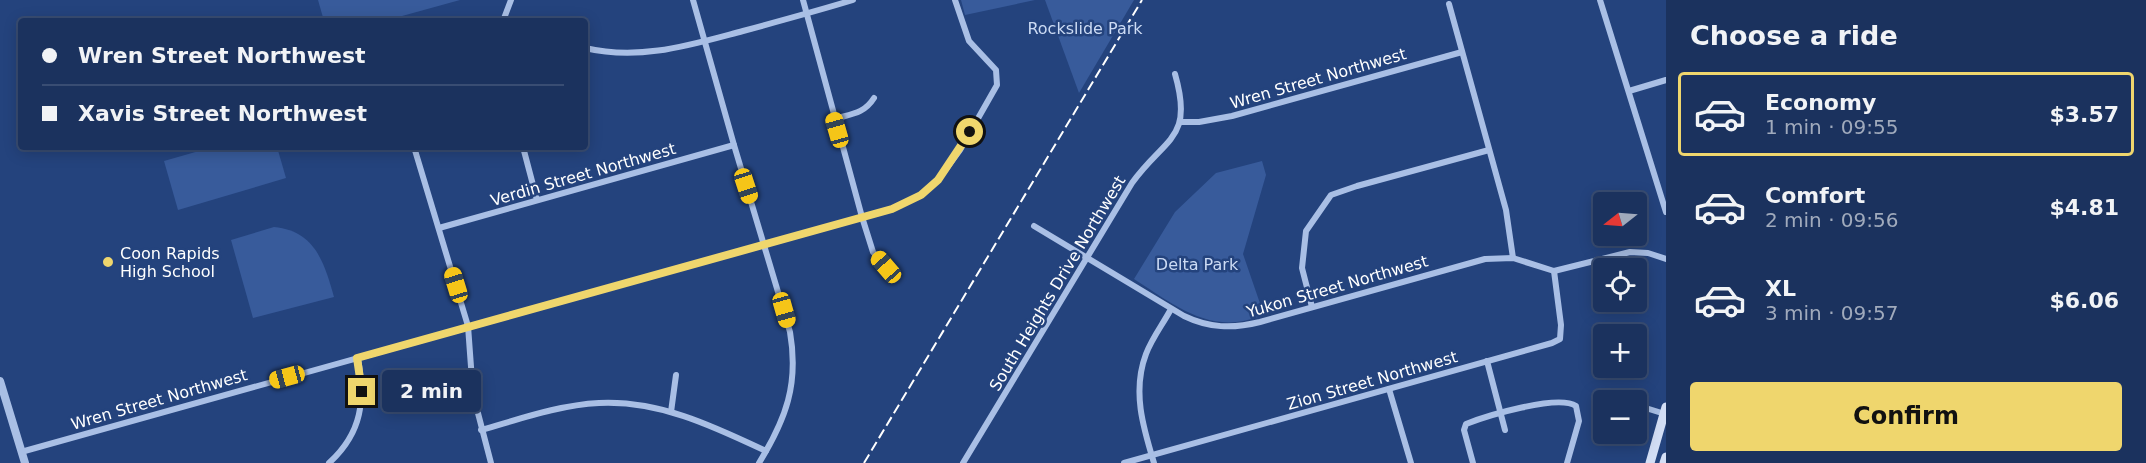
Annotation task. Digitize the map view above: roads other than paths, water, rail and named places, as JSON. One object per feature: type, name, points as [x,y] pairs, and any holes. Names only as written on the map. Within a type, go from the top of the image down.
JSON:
[{"type":"main road","points":[[1650,463],[1665,412]]},
{"type":"main road","points":[[1664,463],[1666,457]]},
{"type":"street","points":[[505,18],[511,0]]},
{"type":"street","points":[[693,0],[790,332],[794,370],[788,406],[775,437],[759,463]]},
{"type":"street","points":[[802,0],[873,252],[886,267]]},
{"type":"street","points":[[588,48],[621,54],[682,48],[853,0]]},
{"type":"street","name":"Wren Street Northwest","points":[[21,452],[892,209],[921,195],[938,180],[960,150],[995,90],[997,79],[996,70],[969,41],[955,0]]},
{"type":"street","points":[[1600,0],[1666,212]]},
{"type":"street","points":[[1449,4],[1508,221],[1513,258]]},
{"type":"street","name":"Wren Street Northwest","points":[[1180,122],[1199,122],[1232,116],[1462,52]]},
{"type":"street","points":[[1175,74],[1182,100],[1180,122]]},
{"type":"street","points":[[1629,91],[1666,80]]},
{"type":"street","points":[[834,119],[860,112],[869,107],[874,98]]},
{"type":"street","name":"South Heights Drive Northwest","points":[[963,463],[1132,183],[1173,137],[1180,122]]},
{"type":"street","name":"Verdin Street Northwest","points":[[439,228],[734,146]]},
{"type":"street","points":[[415,150],[468,326],[473,394],[491,463]]},
{"type":"street","points":[[524,150],[537,200]]},
{"type":"street","points":[[1312,307],[1302,268],[1306,231],[1331,195],[1489,150]]},
{"type":"street","name":"Yukon Street Northwest","points":[[1034,226],[1171,309],[1204,324],[1234,327],[1260,322],[1485,259],[1513,258],[1554,271]]},
{"type":"street","points":[[1554,271],[1630,252],[1648,253],[1666,259]]},
{"type":"street","name":"Zion Street Northwest","points":[[1124,463],[1552,343],[1560,339],[1561,325],[1554,271]]},
{"type":"street","points":[[1154,463],[1141,414],[1140,380],[1147,353],[1171,309]]},
{"type":"street","points":[[329,463],[347,444],[356,425],[362,392],[357,358]]},
{"type":"street","points":[[1486,361],[1505,430]]},
{"type":"street","points":[[670,412],[676,375]]},
{"type":"street","points":[[1,387],[25,463]]},
{"type":"street","points":[[1389,389],[1411,463]]},
{"type":"street","points":[[481,430],[562,408],[600,403],[653,407],[703,422],[766,451]]},
{"type":"street","points":[[1473,463],[1464,427],[1470,422],[1541,403],[1576,406],[1579,421],[1567,463]]},
{"type":"street","points":[[1647,408],[1665,412]]},
{"type":"railway","points":[[864,463],[1142,0]]},
{"type":"place","name":"Coon Rapids High School","points":[[108,262]]},
{"type":"park label","name":"Rockslide Park","points":[[1085,28]]},
{"type":"park label","name":"Delta Park","points":[[1197,264]]}]
